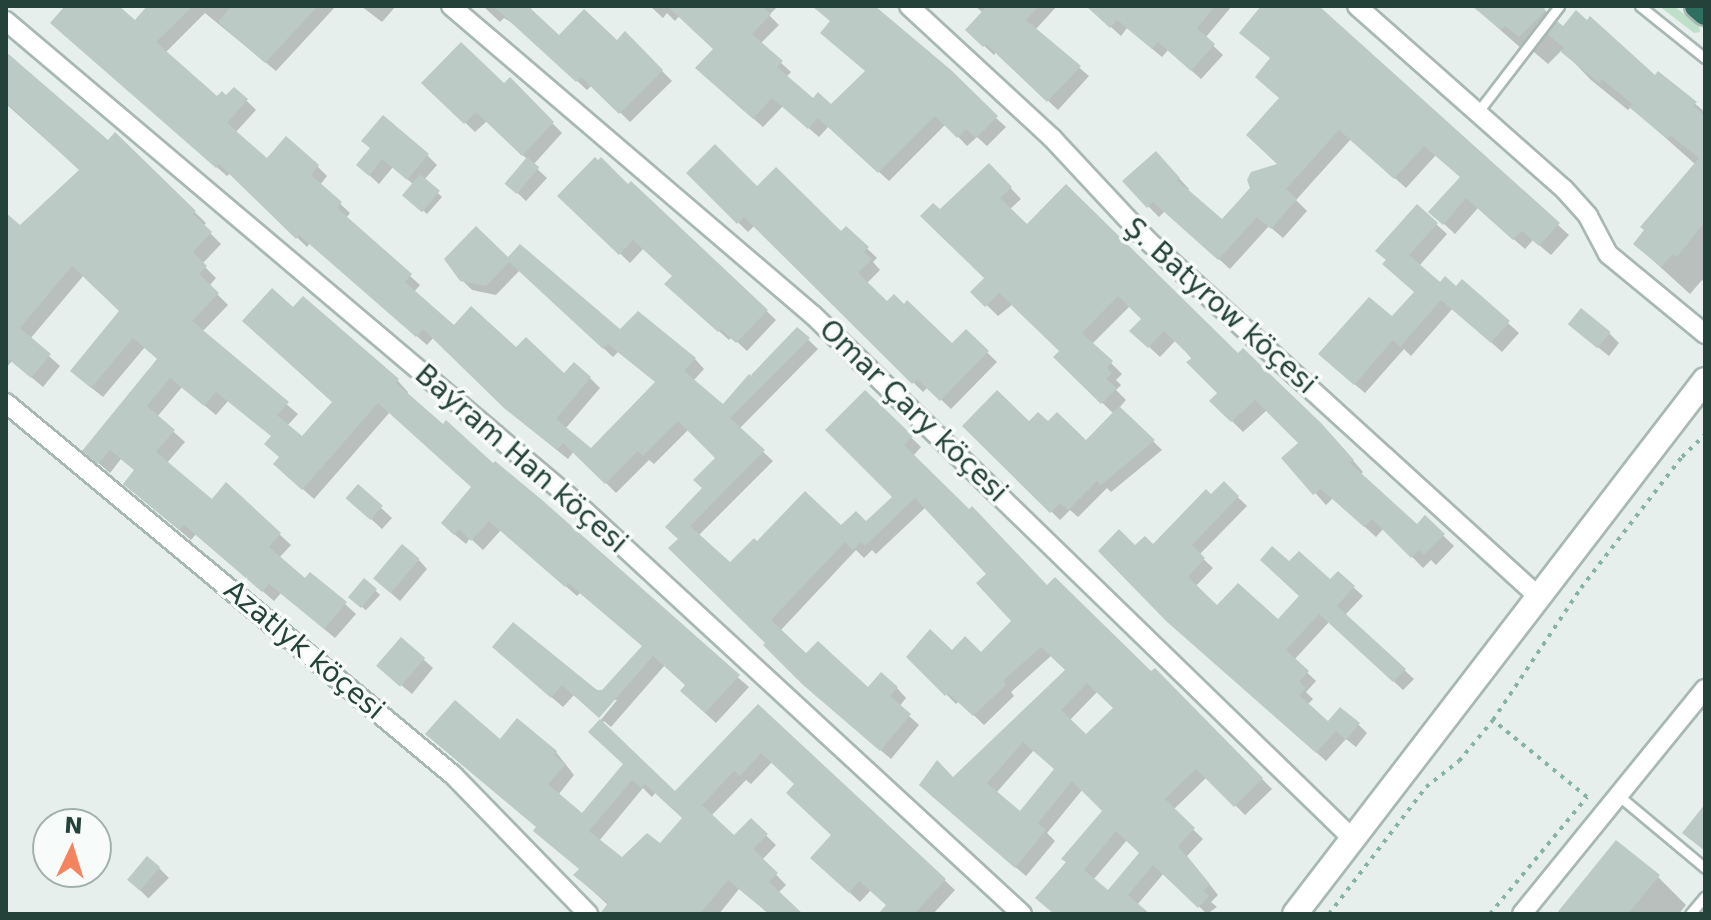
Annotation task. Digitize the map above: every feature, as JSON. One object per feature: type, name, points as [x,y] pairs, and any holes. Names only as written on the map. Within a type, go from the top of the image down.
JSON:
[{"type":"highway","points":[[1697,6],[1705,13]]},
{"type":"street","name":"Omar Çary köçesi","points":[[451,6],[813,315],[1354,840]]},
{"type":"street","name":"Ş. Batyrow köçesi","points":[[909,6],[1052,138],[1147,240],[1540,598]]},
{"type":"street","points":[[1357,6],[1564,189],[1588,216],[1608,254],[1705,334]]},
{"type":"street","name":"Baýram Han köçesi","points":[[6,21],[575,502],[1022,914]]},
{"type":"street","points":[[1295,914],[1705,380]]},
{"type":"street","name":"Azatlyk köçesi","points":[[6,403],[453,775],[588,914]]},
{"type":"street","points":[[1522,914],[1705,689]]},
{"type":"lane","points":[[1477,113],[1559,6]]},
{"type":"lane","points":[[1640,6],[1705,58]]},
{"type":"lane","points":[[1619,796],[1705,868]]},
{"type":"lane","points":[[1690,914],[1705,896]]},
{"type":"path","points":[[1329,914],[1426,787],[1459,761],[1493,720],[1581,588],[1682,457],[1705,435]]},
{"type":"path","points":[[1490,914],[1587,797],[1493,720]]},
{"type":"green space","points":[[1659,6],[1674,6],[1699,26],[1700,32],[1694,33]]},
{"type":"building","points":[[65,6],[119,6],[135,20],[147,6],[193,6],[156,42],[217,96],[222,91],[226,95],[234,87],[248,99],[227,123],[267,158],[286,136],[319,165],[311,175],[342,202],[337,208],[412,274],[405,282],[454,325],[471,306],[516,347],[526,337],[564,373],[574,362],[591,377],[556,419],[591,448],[655,382],[608,344],[603,349],[509,262],[486,286],[460,281],[444,259],[476,226],[508,257],[520,244],[620,329],[638,311],[696,358],[684,371],[723,404],[749,374],[754,378],[751,375],[797,327],[810,338],[730,418],[765,450],[690,526],[730,562],[754,538],[757,541],[805,491],[841,525],[856,511],[866,521],[892,497],[825,430],[865,390],[913,436],[904,445],[969,509],[972,506],[1047,585],[1055,577],[1151,671],[1155,668],[1263,778],[1234,807],[1196,769],[1165,799],[1195,828],[1178,846],[1210,884],[1203,891],[1209,896],[1198,908],[1153,865],[1128,895],[1150,914],[1054,914],[1035,898],[1066,862],[1061,859],[1102,811],[1072,781],[1038,823],[1046,830],[1015,868],[919,785],[937,760],[953,777],[1065,670],[1041,647],[1003,681],[1006,685],[973,716],[948,693],[945,696],[906,657],[930,629],[952,650],[965,636],[981,652],[1011,621],[976,583],[986,574],[915,498],[865,546],[861,542],[853,550],[845,542],[771,620],[806,653],[818,641],[868,687],[881,672],[898,687],[890,696],[911,714],[880,751],[802,684],[763,645],[765,643],[668,548],[678,539],[665,527],[702,488],[693,480],[715,458],[678,421],[643,456],[638,451],[605,484],[563,443],[557,450],[505,409],[423,329],[416,337],[299,235],[296,239],[219,164],[216,168],[50,23]],"holes":[[[1087,683],[1113,708],[1086,734],[1061,710]],[[1023,742],[1054,769],[1020,811],[987,783]],[[1116,831],[1139,853],[1108,890],[1084,870]]]},
{"type":"building","points":[[231,6],[318,6],[265,63],[218,22]]},
{"type":"building","points":[[493,6],[528,6],[559,35],[584,9],[617,40],[625,31],[663,70],[619,114],[581,77],[576,82]]},
{"type":"building","points":[[667,6],[762,6],[771,14],[752,34],[783,61],[777,67],[813,98],[818,92],[831,104],[865,71],[820,33],[830,21],[812,6],[875,6],[951,70],[998,116],[976,138],[966,129],[957,138],[935,116],[878,173],[818,118],[808,129],[772,98],[753,119],[695,68],[713,49]]},
{"type":"building","points":[[987,6],[1039,6],[1026,20],[1081,66],[1047,102],[986,44],[983,47],[965,30]]},
{"type":"building","points":[[1086,6],[1215,6],[1197,28],[1215,44],[1191,71],[1158,42],[1152,49],[1117,20],[1110,28]]},
{"type":"building","points":[[1261,6],[1319,6],[1560,223],[1539,246],[1522,231],[1513,240],[1466,198],[1443,225],[1428,212],[1460,177],[1424,146],[1394,179],[1339,130],[1286,189],[1297,199],[1271,229],[1257,217],[1218,260],[1153,202],[1147,208],[1122,181],[1156,151],[1180,178],[1177,180],[1222,219],[1250,188],[1247,180],[1251,172],[1277,164],[1246,135],[1279,98],[1255,77],[1270,58],[1239,33]]},
{"type":"building","points":[[1472,6],[1544,6],[1545,11],[1519,37],[1505,26],[1501,30]]},
{"type":"building","points":[[1576,10],[1587,20],[1590,16],[1655,75],[1658,71],[1697,102],[1693,106],[1705,116],[1705,222],[1677,257],[1673,254],[1661,267],[1633,244],[1644,230],[1640,227],[1699,158],[1670,135],[1667,139],[1602,79],[1599,83],[1561,52],[1564,48],[1547,34],[1557,21],[1563,26]]},
{"type":"building","points":[[461,42],[504,83],[510,77],[554,122],[522,156],[476,112],[464,124],[421,83]]},
{"type":"building","points":[[6,52],[108,140],[115,132],[196,211],[193,214],[212,232],[193,252],[207,266],[199,274],[219,293],[192,321],[289,402],[277,415],[302,436],[332,402],[242,321],[272,288],[293,307],[303,296],[399,379],[396,383],[443,424],[446,420],[493,463],[495,461],[542,500],[740,675],[705,713],[680,691],[685,685],[653,656],[599,718],[562,685],[551,698],[492,647],[513,622],[597,690],[602,690],[642,646],[568,583],[565,587],[489,521],[471,541],[459,529],[454,535],[441,523],[471,487],[378,403],[302,490],[273,464],[279,457],[264,444],[271,436],[216,392],[204,406],[170,378],[147,406],[175,430],[156,452],[212,499],[226,482],[281,533],[269,547],[305,578],[310,572],[347,602],[324,629],[269,584],[262,592],[184,525],[179,530],[123,484],[134,470],[110,450],[98,464],[82,451],[157,359],[133,338],[91,388],[70,371],[119,311],[72,266],[20,328],[51,354],[31,378],[6,357],[6,213],[20,225],[79,170],[6,102]]},
{"type":"building","points":[[383,115],[429,154],[407,180],[382,159],[369,176],[356,165],[370,148],[361,141]]},
{"type":"building","points":[[715,144],[757,186],[776,167],[841,231],[846,226],[869,247],[864,252],[872,259],[858,273],[887,301],[894,294],[904,304],[907,300],[952,343],[966,329],[989,351],[940,401],[917,379],[912,384],[744,217],[737,224],[686,173]]},
{"type":"building","points":[[527,157],[539,167],[517,194],[505,184]]},
{"type":"building","points":[[595,157],[598,160],[601,157],[628,184],[631,181],[768,310],[736,343],[721,329],[718,332],[664,284],[672,276],[633,240],[619,255],[557,196]]},
{"type":"building","points":[[989,163],[1012,187],[1000,198],[1027,224],[1066,184],[1238,353],[1243,348],[1321,423],[1354,460],[1350,463],[1417,524],[1425,515],[1445,534],[1424,555],[1419,550],[1411,558],[1372,519],[1364,527],[1321,489],[1313,495],[1281,458],[1298,443],[1255,400],[1231,422],[1209,401],[1217,393],[1186,362],[1192,358],[1164,331],[1148,348],[1129,331],[1141,319],[1118,296],[1082,333],[1113,361],[1107,368],[1112,373],[1106,379],[1117,388],[1101,404],[1053,357],[1059,351],[999,293],[985,307],[970,292],[984,278],[920,216],[933,203],[940,209]]},
{"type":"building","points":[[420,174],[440,191],[422,212],[402,195]]},
{"type":"building","points":[[1417,204],[1438,223],[1409,255],[1440,282],[1445,276],[1456,286],[1462,279],[1510,321],[1491,343],[1441,300],[1400,347],[1393,340],[1354,385],[1318,354],[1369,297],[1392,316],[1414,292],[1382,264],[1386,260],[1375,251]]},
{"type":"building","points":[[1581,308],[1611,332],[1597,348],[1568,324]]},
{"type":"building","points":[[997,390],[1029,421],[1038,412],[1048,421],[1057,412],[1086,440],[1119,406],[1155,440],[1101,485],[1097,481],[1068,510],[1060,503],[1050,513],[962,426]]},
{"type":"building","points":[[1224,481],[1239,496],[1192,545],[1205,558],[1188,577],[1217,605],[1238,583],[1278,619],[1299,596],[1260,560],[1272,546],[1289,561],[1299,551],[1330,579],[1338,571],[1355,586],[1337,606],[1406,669],[1393,682],[1319,614],[1286,650],[1309,671],[1299,682],[1306,688],[1299,695],[1328,721],[1340,707],[1360,723],[1346,740],[1336,731],[1316,753],[1166,621],[1098,551],[1119,529],[1135,545],[1145,536],[1153,544],[1206,489],[1211,494]]},
{"type":"building","points":[[358,484],[383,506],[370,520],[346,498]]},
{"type":"building","points":[[402,544],[420,559],[391,593],[373,578]]},
{"type":"building","points":[[364,578],[377,589],[361,608],[348,597]]},
{"type":"building","points":[[401,637],[425,658],[400,687],[376,666]]},
{"type":"building","points":[[455,700],[500,739],[517,718],[557,751],[554,755],[566,764],[548,784],[582,813],[623,764],[588,732],[600,719],[675,791],[758,704],[946,879],[914,914],[878,914],[886,905],[859,881],[849,893],[810,858],[831,835],[786,793],[794,784],[761,753],[740,776],[734,771],[702,805],[734,835],[751,818],[768,834],[753,849],[778,873],[769,882],[803,914],[769,914],[728,880],[700,914],[600,914],[608,903],[573,875],[579,869],[533,831],[536,827],[425,734]],"holes":[[[632,780],[641,788],[645,784],[682,818],[660,843],[647,833],[622,857],[589,831]]]},
{"type":"building","points":[[1705,804],[1705,851],[1682,833]]},
{"type":"building","points":[[1616,840],[1660,875],[1628,914],[1556,914]]},
{"type":"building","points":[[147,856],[160,867],[140,891],[127,880]]}]
